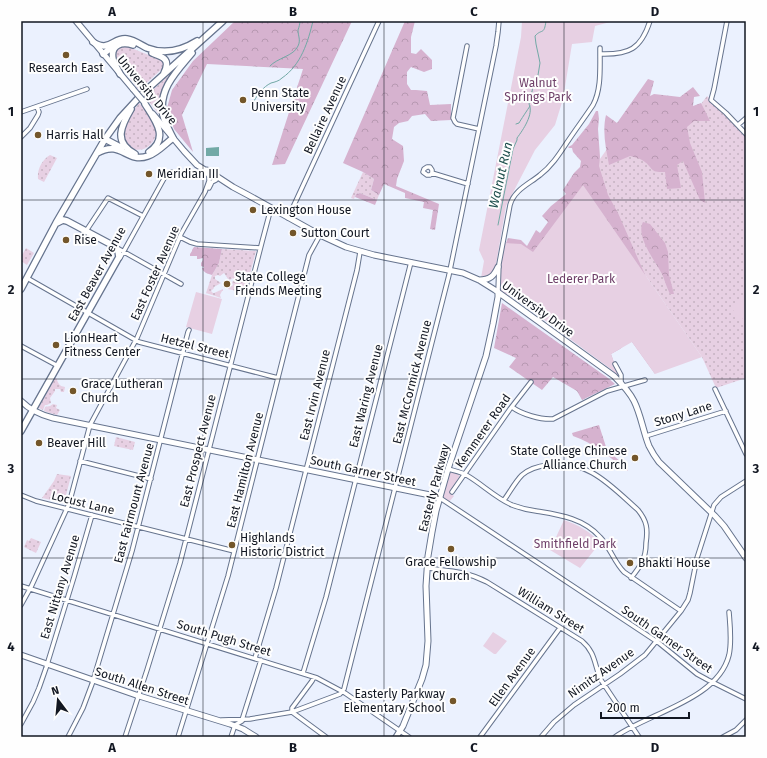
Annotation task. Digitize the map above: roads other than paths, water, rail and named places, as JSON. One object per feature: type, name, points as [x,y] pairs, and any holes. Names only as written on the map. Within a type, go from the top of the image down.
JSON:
[{"type":"main road","name":"University Drive","points":[[76,21],[192,160],[216,180],[233,187]]},
{"type":"main road","points":[[21,289],[56,223],[105,139],[120,118],[136,100],[223,21]]},
{"type":"main road","points":[[93,42],[104,46],[128,39],[155,50],[167,52],[188,47],[211,32]]},
{"type":"main road","points":[[97,153],[105,149],[114,148],[131,156],[138,158],[145,157],[154,153],[173,138],[163,116],[162,104],[164,91],[171,78],[204,38]]},
{"type":"main road","points":[[103,54],[117,42]]},
{"type":"main road","points":[[120,74],[114,64],[112,54],[118,45],[127,43],[165,59],[167,65],[162,76]]},
{"type":"main road","points":[[135,154],[128,150],[124,145],[121,140],[121,133],[123,123],[136,100]]},
{"type":"main road","points":[[105,139],[128,152],[135,154],[143,154],[156,146],[160,138],[159,129],[144,103]]},
{"type":"main road","name":"University Drive","points":[[206,172],[207,170],[233,187],[288,218],[346,247],[360,252],[463,273],[479,280],[498,292],[614,376],[622,384],[636,406],[653,454],[659,462],[712,512],[724,526],[746,558]]},
{"type":"main road","points":[[67,221],[66,216],[70,205],[70,200]]},
{"type":"main road","points":[[56,223],[62,220],[67,221],[114,246],[119,253],[118,260]]},
{"type":"main road","name":"East Beaver Avenue","points":[[21,431],[118,260]]},
{"type":"main road","points":[[479,280],[491,278],[495,274],[498,267]]},
{"type":"main road","name":"Easterly Parkway","points":[[396,737],[422,679],[427,662],[428,639],[426,593],[427,568],[431,537],[436,511],[448,469],[486,356],[494,324],[498,292]]},
{"type":"main road","name":"South Garner Street","points":[[21,401],[33,410],[48,417],[440,498]]},
{"type":"main road","name":"South Allen Street","points":[[21,655],[139,696],[234,726],[256,737]]},
{"type":"street","name":"Bellaire Avenue","points":[[288,218],[379,21]]},
{"type":"street","name":"East McCormick Avenue","points":[[342,692],[350,667],[450,270],[479,129],[499,21]]},
{"type":"street","points":[[600,54],[619,54],[627,52],[644,37],[650,21]]},
{"type":"street","points":[[726,21],[713,96],[711,100],[746,134]]},
{"type":"street","points":[[467,46],[453,117],[455,122],[458,124],[479,129]]},
{"type":"street","points":[[498,292],[498,267],[512,198],[519,190],[549,167],[593,105],[598,91],[600,48]]},
{"type":"street","points":[[21,112],[87,89]]},
{"type":"street","points":[[21,137],[30,128],[38,115],[39,112],[37,107]]},
{"type":"street","points":[[738,125],[746,118]]},
{"type":"street","name":"East Beaver Avenue","points":[[118,260],[166,175],[171,172]]},
{"type":"street","name":"East Foster Avenue","points":[[21,605],[30,589],[67,508],[90,425],[136,341],[180,237],[205,192],[210,181],[206,172]]},
{"type":"street","points":[[432,173],[468,184]]},
{"type":"street","name":"East Foster Avenue","points":[[205,192],[212,182],[216,180]]},
{"type":"street","points":[[86,231],[108,198],[142,216]]},
{"type":"street","name":"East Prospect Avenue","points":[[125,737],[180,563],[271,208]]},
{"type":"street","name":"East Hamilton Avenue","points":[[178,737],[227,580],[310,253],[320,235]]},
{"type":"street","points":[[180,237],[200,244],[260,248]]},
{"type":"street","points":[[114,246],[181,284]]},
{"type":"street","name":"East Irvin Avenue","points":[[255,658],[276,588],[358,268],[360,252]]},
{"type":"street","name":"East Waring Avenue","points":[[303,673],[326,597],[411,262]]},
{"type":"street","name":"Hetzel Street","points":[[27,278],[136,341],[278,378]]},
{"type":"street","name":"East Fairmount Avenue","points":[[68,737],[83,708],[113,615],[132,551],[189,330]]},
{"type":"street","points":[[21,346],[58,366]]},
{"type":"street","points":[[615,364],[621,375],[622,384]]},
{"type":"street","points":[[512,407],[525,414],[546,419],[554,419],[622,384],[644,380]]},
{"type":"street","name":"Kemmerer Road","points":[[452,492],[531,382]]},
{"type":"street","points":[[715,389],[746,454]]},
{"type":"street","name":"Stony Lane","points":[[646,436],[726,411]]},
{"type":"street","points":[[80,460],[151,478]]},
{"type":"street","points":[[504,500],[522,475],[540,467],[552,464],[568,464],[582,467],[594,473],[638,510],[645,521],[647,533],[643,561],[631,578]]},
{"type":"street","points":[[448,469],[464,474],[510,504],[521,508],[572,518],[584,524],[602,538],[621,569],[631,578],[681,611]]},
{"type":"street","name":"Nimitz Avenue","points":[[540,737],[568,709],[620,674],[645,655],[681,611],[688,600],[697,558],[714,505],[721,497],[746,481]]},
{"type":"street","name":"Locust Lane","points":[[21,495],[36,502],[67,508],[234,551]]},
{"type":"street","name":"South Garner Street","points":[[440,498],[656,641],[693,672],[746,698]]},
{"type":"street","name":"East Nittany Avenue","points":[[21,724],[32,705],[47,665],[92,515]]},
{"type":"street","name":"William Street","points":[[427,568],[464,572],[477,577],[582,641],[592,654],[604,685],[639,737]]},
{"type":"street","name":"South Pugh Street","points":[[21,586],[314,677],[342,692],[409,737]]},
{"type":"street","points":[[615,737],[632,726],[681,704],[698,694],[712,682],[724,668],[729,655],[729,612]]},
{"type":"street","name":"Ellen Avenue","points":[[480,737],[560,628]]},
{"type":"street","points":[[231,737],[234,726],[242,720],[261,660]]},
{"type":"street","points":[[292,712],[292,708],[314,677]]},
{"type":"street","points":[[219,721],[242,720],[292,712],[342,692]]},
{"type":"street","points":[[292,712],[326,737]]},
{"type":"street","points":[[723,737],[736,730],[746,720]]},
{"type":"waterway","points":[[270,66],[296,49],[299,42],[298,30],[300,21]]},
{"type":"waterway","points":[[254,101],[259,93],[266,87],[281,79],[294,67],[306,45],[313,21]]},
{"type":"waterway","name":"Walnut Run","points":[[498,225],[513,149],[517,138],[529,117],[529,93],[532,92],[533,85],[539,80],[538,75],[540,63],[535,36],[543,30],[546,21]]},
{"type":"waterway","points":[[516,124],[519,123],[530,106]]},
{"type":"place","name":"Research East","points":[[66,55]]},
{"type":"place","name":"Penn State University","points":[[243,100]]},
{"type":"place","name":"Harris Hall","points":[[38,135]]},
{"type":"place","name":"Meridian III","points":[[149,174]]},
{"type":"place","name":"Lexington House","points":[[253,210]]},
{"type":"place","name":"Sutton Court","points":[[293,233]]},
{"type":"place","name":"Rise","points":[[66,240]]},
{"type":"place","name":"State College Friends Meeting","points":[[227,284]]},
{"type":"place","name":"LionHeart Fitness Center","points":[[56,345]]},
{"type":"place","name":"Grace Lutheran Church","points":[[73,391]]},
{"type":"place","name":"Beaver Hill","points":[[39,443]]},
{"type":"place","name":"State College Chinese Alliance Church","points":[[635,458]]},
{"type":"place","name":"Highlands Historic District","points":[[232,545]]},
{"type":"place","name":"Grace Fellowship Church","points":[[451,549]]},
{"type":"place","name":"Bhakti House","points":[[630,563]]},
{"type":"place","name":"Easterly Parkway Elementary School","points":[[453,701]]},
{"type":"park label","name":"Walnut Springs Park","points":[[538,90]]},
{"type":"park label","name":"Lederer Park","points":[[581,279]]},
{"type":"park label","name":"Smithfield Park","points":[[575,544]]}]
